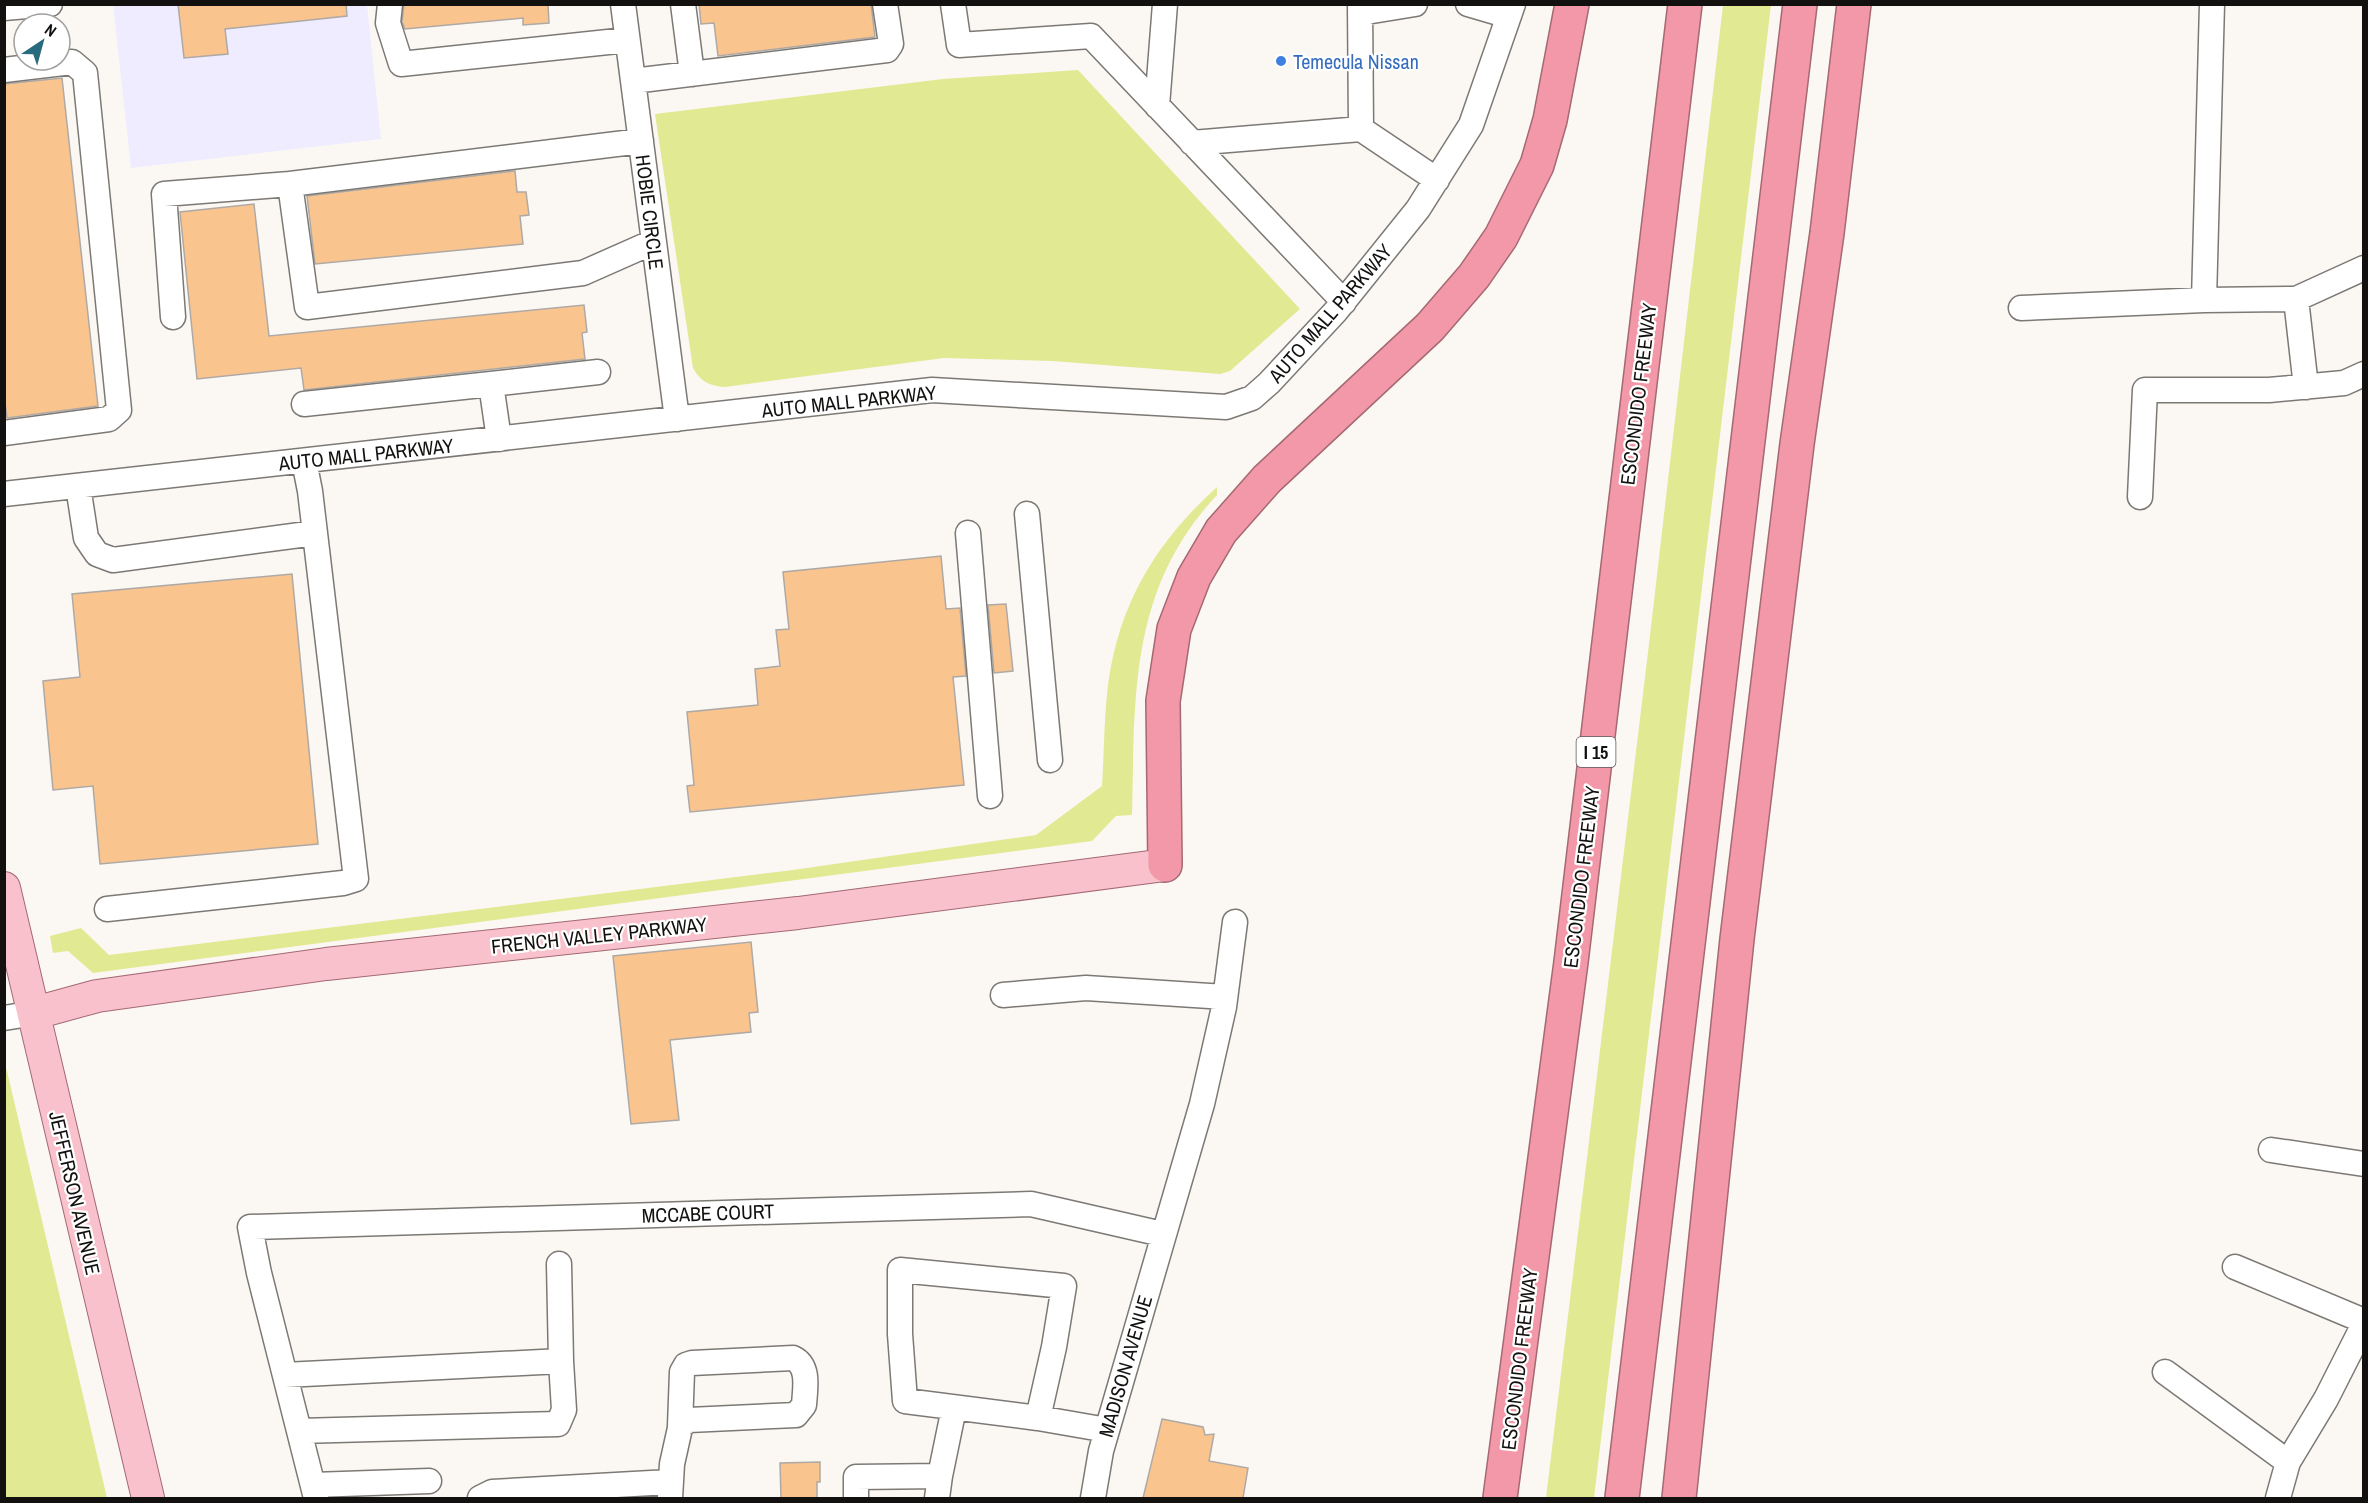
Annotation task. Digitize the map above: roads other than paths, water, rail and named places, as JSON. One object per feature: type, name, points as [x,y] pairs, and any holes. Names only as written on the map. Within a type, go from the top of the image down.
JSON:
[{"type":"highway","points":[[1165,865],[1163,701],[1174,629],[1194,577],[1221,531],[1267,479],[1430,327],[1474,276],[1501,237],[1537,165],[1550,120],[1572,4]]},
{"type":"highway","name":"ESCONDIDO FREEWAY","points":[[1500,1498],[1572,950],[1684,4]]},
{"type":"highway","points":[[1622,1498],[1800,4]]},
{"type":"highway","points":[[1679,1498],[1737,939],[1797,444],[1827,233],[1854,4]]},
{"type":"main road","name":"FRENCH VALLEY PARKWAY","points":[[35,1013],[97,996],[326,964],[798,913],[1165,865]]},
{"type":"main road","name":"JEFFERSON AVENUE","points":[[4,888],[147,1498]]},
{"type":"street","points":[[11,7],[50,4]]},
{"type":"street","points":[[390,4],[388,23],[401,64],[627,40]]},
{"type":"street","name":"HOBIE CIRCLE","points":[[622,4],[677,419]]},
{"type":"street","points":[[683,4],[692,74]]},
{"type":"street","points":[[633,81],[887,50],[891,44],[885,4]]},
{"type":"street","points":[[953,4],[959,45],[1091,36],[1344,302]]},
{"type":"street","points":[[1157,106],[1165,4]]},
{"type":"street","points":[[1361,129],[1360,9],[1415,4]]},
{"type":"street","points":[[1468,4],[1511,10]]},
{"type":"street","points":[[2204,300],[2212,4]]},
{"type":"street","name":"AUTO MALL PARKWAY","points":[[4,494],[932,390],[1226,407],[1252,398],[1261,391],[1344,302],[1418,209],[1471,125],[1511,10]]},
{"type":"street","points":[[4,70],[72,62],[85,74],[118,410],[109,419],[4,433]]},
{"type":"street","points":[[1192,143],[1361,129],[1437,180]]},
{"type":"street","points":[[173,317],[164,194],[290,184],[640,141]]},
{"type":"street","points":[[290,184],[307,306],[583,273],[653,242]]},
{"type":"street","points":[[2022,308],[2204,300],[2296,299],[2364,268]]},
{"type":"street","points":[[2296,299],[2307,387]]},
{"type":"street","points":[[304,404],[598,372]]},
{"type":"street","points":[[2140,497],[2145,390],[2269,390],[2344,383],[2364,374]]},
{"type":"street","points":[[491,384],[499,439]]},
{"type":"street","points":[[107,909],[343,883],[356,879],[315,533],[304,461]]},
{"type":"street","points":[[78,486],[86,538],[97,554],[113,560],[315,533]]},
{"type":"street","points":[[1027,514],[1050,760]]},
{"type":"street","points":[[968,534],[990,796]]},
{"type":"street","name":"MADISON AVENUE","points":[[1093,1498],[1101,1451],[1162,1234],[1202,1104],[1225,997],[1235,922]]},
{"type":"street","points":[[1003,995],[1086,988],[1225,997]]},
{"type":"street","points":[[4,1018],[35,1013]]},
{"type":"street","points":[[2271,1150],[2364,1164]]},
{"type":"street","name":"MCCABE COURT","points":[[285,1375],[259,1273],[250,1227],[1031,1203],[1162,1234]]},
{"type":"street","points":[[299,1431],[558,1424],[564,1410],[559,1263]]},
{"type":"street","points":[[2235,1267],[2362,1329],[2326,1398],[2288,1462],[2278,1498]]},
{"type":"street","points":[[1038,1418],[1054,1347],[1064,1286],[900,1270],[900,1334],[905,1401],[1038,1418],[1107,1430]]},
{"type":"street","points":[[480,1498],[492,1492],[670,1490],[680,1426],[682,1372],[686,1365],[793,1358],[802,1365],[805,1374],[804,1406],[796,1415],[688,1420],[680,1426]]},
{"type":"street","points":[[429,1481],[314,1492],[285,1375],[561,1361]]},
{"type":"street","points":[[2165,1372],[2288,1462]]},
{"type":"street","points":[[856,1498],[856,1477],[939,1487],[954,1408]]},
{"type":"place","name":"Temecula Nissan","points":[[1281,61]]}]
